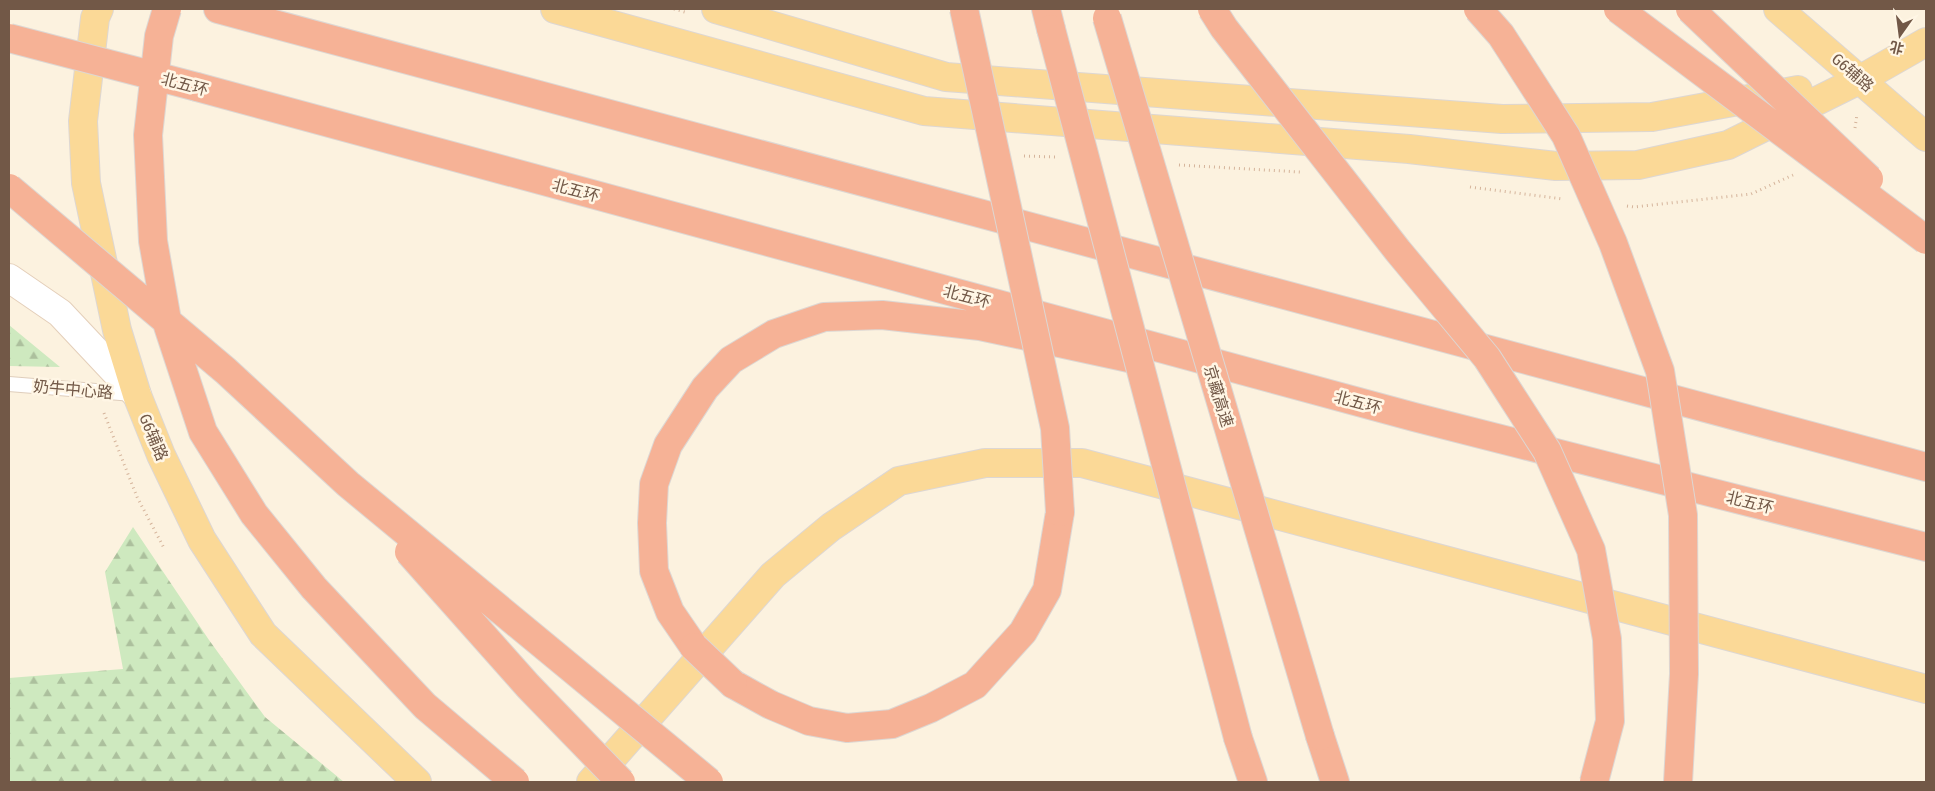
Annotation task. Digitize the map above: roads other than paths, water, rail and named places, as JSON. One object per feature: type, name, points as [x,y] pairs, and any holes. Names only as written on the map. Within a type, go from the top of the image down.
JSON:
[{"type":"highway","points":[[167,9],[159,36],[148,135],[153,242],[168,326],[203,432],[254,514],[314,588],[425,706],[515,782]]},
{"type":"highway","points":[[219,9],[1926,467]]},
{"type":"highway","points":[[964,9],[1055,428],[1060,512],[1047,590],[1023,632],[975,685],[931,708],[892,724],[847,728],[809,721],[771,706],[733,684],[694,647],[670,612],[654,571],[652,523],[654,484],[668,445],[705,388],[731,360],[774,334],[824,317],[882,315],[980,326],[1414,417]]},
{"type":"highway","points":[[1212,9],[1224,28],[1398,251],[1487,358],[1547,451],[1591,550],[1607,640],[1610,721],[1594,782]]},
{"type":"highway","points":[[1478,9],[1500,35],[1566,136],[1613,243],[1660,371],[1683,515],[1684,674],[1678,782]]},
{"type":"highway","points":[[1618,9],[1926,240]]},
{"type":"highway","points":[[1690,9],[1926,234]]},
{"type":"highway","name":"京藏高速","points":[[1106,14],[1335,782]]},
{"type":"highway","points":[[1049,19],[1238,738],[1253,782]]},
{"type":"highway","name":"北五环","points":[[9,38],[197,87],[1414,417],[1926,547]]},
{"type":"highway","points":[[9,188],[226,371],[348,484],[709,782]]},
{"type":"highway","points":[[348,484],[528,686],[621,782]]},
{"type":"main road","name":"G6辅路","points":[[99,9],[96,18],[83,122],[86,183],[116,330],[137,394],[161,454],[202,540],[263,634],[418,782]]},
{"type":"main road","points":[[555,9],[924,111],[1399,148],[1556,166],[1638,165],[1728,145],[1862,79],[1926,42]]},
{"type":"main road","points":[[716,9],[946,77],[1502,119],[1652,117],[1862,79]]},
{"type":"main road","name":"G6辅路","points":[[1778,9],[1862,79],[1926,136]]},
{"type":"main road","points":[[591,782],[773,575],[831,527],[899,481],[985,463],[1082,463],[1926,689]]},
{"type":"street","points":[[9,278],[60,314],[137,394]]},
{"type":"lane","name":"奶牛中心路","points":[[9,384],[137,394]]}]
